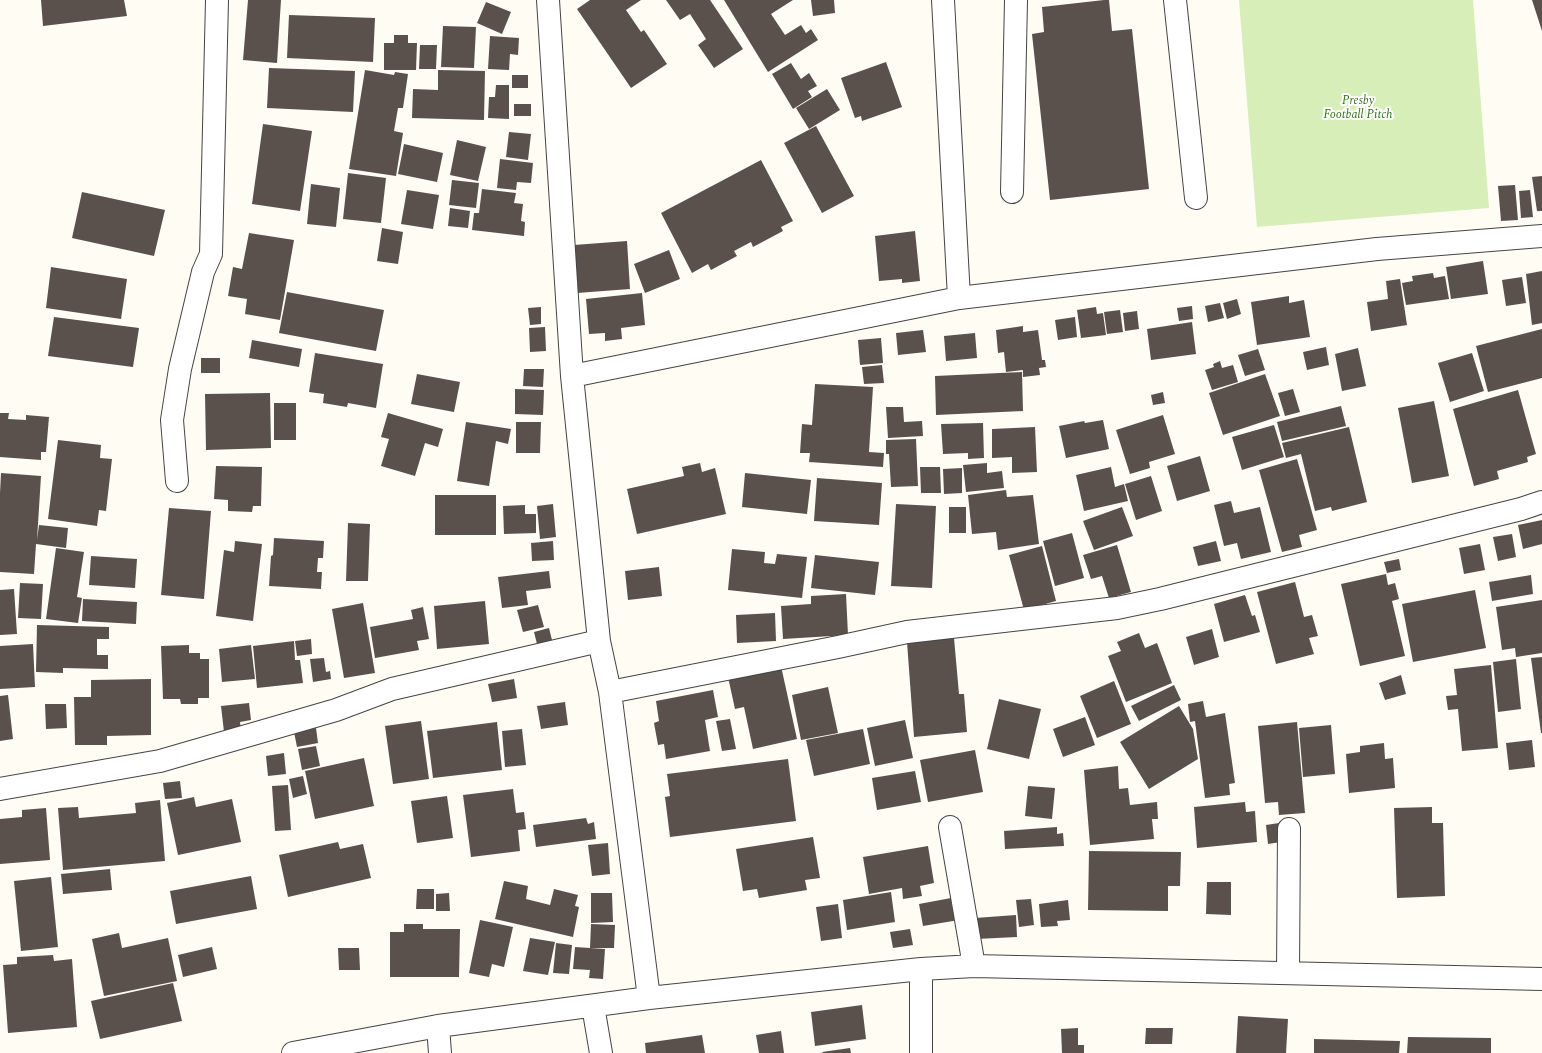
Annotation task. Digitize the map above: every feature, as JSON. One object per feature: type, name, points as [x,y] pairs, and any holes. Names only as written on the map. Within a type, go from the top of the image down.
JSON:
[{"type":"street","points":[[177,481],[172,420],[180,369],[199,287],[203,272],[211,254],[217,0]]},
{"type":"street","points":[[548,0],[572,376],[599,641],[610,692],[649,998]]},
{"type":"street","points":[[943,0],[959,298]]},
{"type":"street","points":[[1012,192],[1016,0]]},
{"type":"street","points":[[1175,0],[1196,198]]},
{"type":"street","points":[[572,376],[959,298],[1377,249],[1542,236]]},
{"type":"street","points":[[610,692],[907,632],[1117,608],[1160,599],[1513,511],[1542,502]]},
{"type":"street","points":[[0,789],[160,762],[336,710],[392,689],[599,641]]},
{"type":"street","points":[[950,827],[974,966]]},
{"type":"street","points":[[1288,973],[1289,829]]},
{"type":"street","points":[[293,1053],[438,1026],[649,998],[921,969],[974,966],[1542,979]]},
{"type":"street","points":[[921,969],[921,1053]]},
{"type":"street","points":[[593,1006],[601,1053]]},
{"type":"street","points":[[438,1026],[440,1053]]},
{"type":"green space","name":"Presby Football Pitch","points":[[1239,0],[1473,0],[1489,208],[1257,227]]},
{"type":"building","points":[[41,0],[124,0],[127,16],[43,26]]},
{"type":"building","points":[[248,0],[281,0],[277,63],[243,60]]},
{"type":"building","points":[[590,0],[641,0],[626,10],[641,32],[644,30],[667,64],[631,88],[577,9]]},
{"type":"building","points":[[666,0],[710,0],[743,49],[714,68],[698,45],[706,39],[690,14],[680,20]]},
{"type":"building","points":[[724,0],[793,0],[771,14],[785,35],[801,25],[806,33],[811,29],[818,40],[768,72]]},
{"type":"building","points":[[811,0],[834,0],[835,13],[813,16]]},
{"type":"building","points":[[1109,0],[1112,31],[1132,29],[1149,189],[1050,200],[1032,34],[1044,32],[1042,7]]},
{"type":"building","points":[[1532,0],[1542,0],[1542,31]]},
{"type":"building","points":[[486,2],[511,12],[502,34],[477,23]]},
{"type":"building","points":[[289,15],[375,18],[373,62],[287,58]]},
{"type":"building","points":[[443,26],[476,27],[474,68],[441,67]]},
{"type":"building","points":[[394,35],[408,35],[408,43],[417,43],[416,70],[384,70],[384,43],[394,43]]},
{"type":"building","points":[[490,36],[519,38],[518,55],[510,54],[509,70],[488,69]]},
{"type":"building","points":[[420,45],[437,45],[436,69],[419,69]]},
{"type":"building","points":[[886,62],[902,107],[862,121],[861,116],[855,118],[841,78]]},
{"type":"building","points":[[791,63],[801,79],[809,73],[817,86],[808,91],[812,97],[793,109],[772,74]]},
{"type":"building","points":[[269,68],[355,71],[353,112],[267,108]]},
{"type":"building","points":[[365,70],[394,75],[395,72],[408,74],[403,108],[398,108],[394,131],[403,133],[396,176],[349,169]]},
{"type":"building","points":[[438,70],[485,71],[484,120],[412,118],[413,89],[438,90]]},
{"type":"building","points":[[512,75],[528,75],[528,88],[512,88]]},
{"type":"building","points":[[496,85],[509,85],[509,119],[488,118],[489,97],[495,97]]},
{"type":"building","points":[[827,89],[840,110],[809,129],[796,108]]},
{"type":"building","points":[[514,104],[531,104],[531,116],[514,116]]},
{"type":"building","points":[[263,124],[312,131],[300,211],[252,204]]},
{"type":"building","points":[[816,126],[854,196],[822,213],[784,143]]},
{"type":"building","points":[[509,132],[531,134],[528,160],[506,157]]},
{"type":"building","points":[[457,140],[486,147],[478,181],[450,175]]},
{"type":"building","points":[[404,144],[443,153],[437,182],[398,174]]},
{"type":"building","points":[[500,159],[533,163],[531,183],[517,182],[516,190],[497,188]]},
{"type":"building","points":[[761,160],[793,221],[781,227],[783,231],[753,247],[751,242],[734,251],[737,256],[711,270],[708,264],[692,273],[661,213]]},
{"type":"building","points":[[348,173],[386,178],[381,223],[343,219]]},
{"type":"building","points":[[1542,176],[1542,211],[1537,211],[1532,177]]},
{"type":"building","points":[[452,180],[479,183],[476,208],[449,205]]},
{"type":"building","points":[[311,184],[340,188],[336,227],[307,224]]},
{"type":"building","points":[[1515,185],[1518,220],[1501,221],[1498,186]]},
{"type":"building","points":[[482,189],[516,193],[514,203],[523,204],[521,221],[525,222],[524,236],[472,230],[474,213],[479,213]]},
{"type":"building","points":[[407,190],[439,195],[433,229],[401,224]]},
{"type":"building","points":[[1530,190],[1533,217],[1521,218],[1519,191]]},
{"type":"building","points":[[82,192],[165,210],[154,256],[72,238]]},
{"type":"building","points":[[450,208],[470,211],[468,228],[448,226]]},
{"type":"building","points":[[382,228],[403,232],[398,264],[377,261]]},
{"type":"building","points":[[915,231],[920,281],[902,283],[902,279],[879,281],[875,236]]},
{"type":"building","points":[[249,233],[294,240],[280,320],[245,314],[247,299],[228,296],[233,267],[242,269]]},
{"type":"building","points":[[627,241],[630,289],[577,293],[574,245]]},
{"type":"building","points":[[669,250],[680,279],[645,293],[634,264]]},
{"type":"building","points":[[1483,261],[1488,294],[1451,299],[1446,267]]},
{"type":"building","points":[[51,267],[127,279],[121,319],[46,308]]},
{"type":"building","points":[[1542,271],[1542,323],[1532,325],[1526,274]]},
{"type":"building","points":[[1433,273],[1434,278],[1445,276],[1449,299],[1406,305],[1402,283],[1413,281],[1412,276]]},
{"type":"building","points":[[1522,277],[1526,303],[1506,306],[1502,280]]},
{"type":"building","points":[[1400,279],[1407,325],[1371,331],[1367,302],[1388,299],[1386,281]]},
{"type":"building","points":[[287,292],[384,310],[376,351],[279,333]]},
{"type":"building","points":[[642,293],[645,325],[621,328],[622,339],[605,341],[605,333],[589,334],[586,299]]},
{"type":"building","points":[[1289,296],[1289,303],[1304,300],[1310,337],[1257,345],[1251,302]]},
{"type":"building","points":[[1237,299],[1241,314],[1227,319],[1223,303]]},
{"type":"building","points":[[1220,303],[1224,318],[1208,322],[1205,306]]},
{"type":"building","points":[[1192,306],[1193,319],[1179,321],[1177,308]]},
{"type":"building","points":[[541,307],[541,324],[530,325],[528,308]]},
{"type":"building","points":[[1096,307],[1097,314],[1103,313],[1106,335],[1081,338],[1077,310]]},
{"type":"building","points":[[1120,310],[1123,332],[1107,334],[1104,312]]},
{"type":"building","points":[[1137,311],[1139,329],[1125,331],[1123,313]]},
{"type":"building","points":[[54,317],[139,328],[133,367],[48,356]]},
{"type":"building","points":[[1075,317],[1077,337],[1058,340],[1055,320]]},
{"type":"building","points":[[1192,322],[1196,354],[1151,360],[1147,329]]},
{"type":"building","points":[[1023,326],[1023,332],[1038,330],[1042,360],[1045,360],[1046,367],[1039,368],[1040,375],[1023,377],[1023,370],[1006,372],[1004,352],[998,353],[996,330]]},
{"type":"building","points":[[545,327],[546,351],[530,352],[529,328]]},
{"type":"building","points":[[1542,329],[1542,378],[1488,392],[1476,346]]},
{"type":"building","points":[[923,330],[926,352],[898,355],[896,333]]},
{"type":"building","points":[[975,333],[977,358],[946,361],[944,336]]},
{"type":"building","points":[[881,338],[883,363],[860,365],[858,340]]},
{"type":"building","points":[[252,340],[302,349],[299,367],[249,358]]},
{"type":"building","points":[[1326,347],[1329,365],[1307,370],[1303,352]]},
{"type":"building","points":[[1358,348],[1366,386],[1342,391],[1335,354]]},
{"type":"building","points":[[1258,349],[1265,370],[1245,376],[1238,355]]},
{"type":"building","points":[[315,353],[383,364],[376,408],[348,403],[347,407],[323,403],[324,394],[309,392]]},
{"type":"building","points":[[1472,353],[1484,391],[1450,402],[1438,363]]},
{"type":"building","points":[[201,358],[220,358],[220,373],[201,373]]},
{"type":"building","points":[[1220,361],[1222,368],[1233,365],[1238,382],[1212,390],[1205,370],[1214,367],[1213,364]]},
{"type":"building","points":[[882,365],[884,383],[864,384],[862,367]]},
{"type":"building","points":[[524,369],[544,369],[543,387],[523,386]]},
{"type":"building","points":[[1022,372],[1023,411],[936,415],[935,376]]},
{"type":"building","points":[[417,374],[460,382],[454,412],[411,404]]},
{"type":"building","points":[[1265,374],[1280,416],[1223,435],[1209,393]]},
{"type":"building","points":[[815,384],[873,387],[869,452],[884,453],[883,467],[809,462],[810,453],[800,453],[802,424],[812,425]]},
{"type":"building","points":[[515,389],[544,390],[543,415],[515,414]]},
{"type":"building","points":[[1293,389],[1300,412],[1285,416],[1278,393]]},
{"type":"building","points":[[1518,390],[1536,454],[1527,457],[1528,462],[1497,471],[1499,479],[1474,486],[1453,409]]},
{"type":"building","points":[[1163,392],[1165,403],[1153,405],[1151,395]]},
{"type":"building","points":[[270,393],[271,448],[206,450],[205,394]]},
{"type":"building","points":[[1434,401],[1449,476],[1412,483],[1398,408]]},
{"type":"building","points":[[274,403],[296,403],[296,440],[274,440]]},
{"type":"building","points":[[1341,406],[1346,426],[1282,441],[1277,422]]},
{"type":"building","points":[[886,407],[903,407],[904,422],[922,421],[923,436],[888,438]]},
{"type":"building","points":[[0,413],[9,413],[8,419],[26,420],[26,415],[49,417],[46,452],[41,452],[41,460],[0,457]]},
{"type":"building","points":[[388,413],[443,429],[438,447],[425,443],[415,476],[381,466],[389,439],[381,437]]},
{"type":"building","points":[[1163,415],[1175,454],[1149,462],[1150,468],[1130,474],[1116,430]]},
{"type":"building","points":[[1103,420],[1109,449],[1066,458],[1059,426],[1084,421],[1085,423]]},
{"type":"building","points":[[466,422],[511,429],[508,444],[496,441],[489,486],[457,481]]},
{"type":"building","points":[[516,422],[541,422],[540,453],[516,453]]},
{"type":"building","points":[[983,423],[984,458],[968,459],[968,453],[943,454],[941,424]]},
{"type":"building","points":[[1274,425],[1284,457],[1242,470],[1232,437]]},
{"type":"building","points":[[1035,427],[1037,472],[1012,473],[1012,457],[992,458],[992,429]]},
{"type":"building","points":[[1349,427],[1367,502],[1332,511],[1331,507],[1315,511],[1301,454],[1286,458],[1282,443]]},
{"type":"building","points":[[916,439],[918,486],[891,487],[889,454],[886,454],[886,440]]},
{"type":"building","points":[[58,440],[101,445],[100,458],[112,459],[106,511],[99,510],[97,526],[48,519]]},
{"type":"building","points":[[1200,456],[1210,491],[1177,501],[1167,466]]},
{"type":"building","points":[[1297,459],[1317,530],[1299,535],[1302,547],[1282,552],[1259,470]]},
{"type":"building","points":[[700,463],[702,472],[715,468],[726,514],[637,534],[627,489],[684,476],[682,467]]},
{"type":"building","points":[[987,463],[987,473],[1002,471],[1004,488],[966,492],[963,465]]},
{"type":"building","points":[[216,466],[262,467],[261,506],[253,506],[252,512],[228,511],[228,500],[214,499]]},
{"type":"building","points":[[920,467],[940,467],[941,493],[921,493]]},
{"type":"building","points":[[1111,467],[1115,487],[1124,484],[1128,501],[1084,511],[1076,475]]},
{"type":"building","points":[[962,468],[962,493],[944,494],[943,469]]},
{"type":"building","points":[[1,473],[41,476],[37,540],[39,525],[68,528],[66,548],[36,544],[34,574],[0,572]]},
{"type":"building","points":[[745,473],[811,480],[807,514],[742,507]]},
{"type":"building","points":[[1151,476],[1162,511],[1136,520],[1125,484]]},
{"type":"building","points":[[817,478],[882,483],[879,525],[814,521]]},
{"type":"building","points":[[1006,490],[1007,497],[1033,495],[1039,544],[998,550],[996,532],[972,534],[968,495]]},
{"type":"building","points":[[435,495],[496,495],[496,535],[435,535]]},
{"type":"building","points":[[1231,501],[1234,513],[1260,507],[1271,552],[1241,559],[1237,543],[1224,546],[1214,505]]},
{"type":"building","points":[[553,504],[556,537],[540,539],[537,506]]},
{"type":"building","points":[[896,504],[936,506],[932,588],[891,586]]},
{"type":"building","points":[[525,505],[525,514],[536,514],[536,533],[504,534],[503,506]]},
{"type":"building","points":[[949,507],[966,507],[966,533],[949,533]]},
{"type":"building","points":[[1122,507],[1133,536],[1094,550],[1083,521]]},
{"type":"building","points":[[169,508],[211,511],[204,599],[161,595]]},
{"type":"building","points":[[1542,520],[1542,544],[1523,549],[1518,525]]},
{"type":"building","points":[[348,523],[370,524],[368,581],[346,581]]},
{"type":"building","points":[[1072,533],[1084,578],[1055,586],[1043,541]]},
{"type":"building","points":[[1512,534],[1516,557],[1498,561],[1493,537]]},
{"type":"building","points":[[274,538],[324,541],[323,558],[318,558],[317,572],[322,572],[321,589],[269,586]]},
{"type":"building","points":[[235,541],[262,544],[253,621],[216,616],[224,550],[234,552]]},
{"type":"building","points":[[553,541],[554,560],[532,561],[531,543]]},
{"type":"building","points":[[1216,541],[1221,561],[1198,566],[1193,547]]},
{"type":"building","points":[[1480,544],[1485,570],[1464,574],[1459,548]]},
{"type":"building","points":[[1117,545],[1131,592],[1109,598],[1102,576],[1091,579],[1083,555]]},
{"type":"building","points":[[1042,546],[1056,601],[1024,610],[1009,555]]},
{"type":"building","points":[[56,548],[84,552],[77,597],[82,598],[78,623],[46,619]]},
{"type":"building","points":[[732,549],[765,552],[764,563],[775,564],[777,554],[807,557],[802,598],[728,590]]},
{"type":"building","points":[[815,555],[879,562],[875,595],[811,588]]},
{"type":"building","points":[[91,556],[137,559],[135,588],[89,585]]},
{"type":"building","points":[[1399,559],[1401,570],[1387,573],[1384,562]]},
{"type":"building","points":[[659,567],[662,596],[628,600],[625,571]]},
{"type":"building","points":[[549,571],[551,588],[526,591],[528,605],[502,608],[498,577]]},
{"type":"building","points":[[1386,574],[1388,585],[1395,583],[1399,599],[1392,601],[1405,656],[1360,666],[1341,584]]},
{"type":"building","points":[[1531,575],[1533,594],[1492,601],[1489,582]]},
{"type":"building","points":[[1295,582],[1304,617],[1312,615],[1318,636],[1309,638],[1314,654],[1276,664],[1257,592]]},
{"type":"building","points":[[20,583],[43,584],[41,619],[18,618]]},
{"type":"building","points":[[14,589],[17,634],[0,635],[0,590]]},
{"type":"building","points":[[1475,590],[1486,648],[1413,662],[1402,604]]},
{"type":"building","points":[[846,594],[848,635],[783,639],[781,606],[811,604],[811,596]]},
{"type":"building","points":[[1245,595],[1252,616],[1255,615],[1260,632],[1224,642],[1214,604]]},
{"type":"building","points":[[83,599],[137,602],[136,624],[82,621]]},
{"type":"building","points":[[1542,600],[1542,653],[1516,657],[1515,648],[1502,650],[1496,607]]},
{"type":"building","points":[[485,601],[489,644],[437,649],[434,606]]},
{"type":"building","points":[[363,603],[375,673],[344,678],[332,609]]},
{"type":"building","points":[[538,605],[544,627],[523,632],[517,610]]},
{"type":"building","points":[[423,607],[429,639],[417,641],[419,650],[375,658],[370,627],[413,619],[411,610]]},
{"type":"building","points":[[775,613],[776,641],[737,643],[736,615]]},
{"type":"building","points":[[37,625],[109,627],[109,639],[97,639],[97,655],[108,655],[108,669],[63,668],[63,673],[36,672]]},
{"type":"building","points":[[549,628],[552,640],[537,644],[534,632]]},
{"type":"building","points":[[1212,629],[1219,657],[1194,665],[1186,637]]},
{"type":"building","points":[[1139,633],[1145,648],[1157,643],[1172,683],[1126,702],[1108,656],[1121,651],[1117,642]]},
{"type":"building","points":[[954,638],[959,694],[964,694],[967,732],[914,737],[907,642]]},
{"type":"building","points":[[311,639],[312,654],[297,656],[295,641]]},
{"type":"building","points":[[294,641],[295,660],[300,660],[303,683],[257,688],[253,646]]},
{"type":"building","points":[[33,644],[35,687],[0,689],[0,646]]},
{"type":"building","points":[[189,645],[189,653],[200,653],[200,659],[209,659],[209,698],[198,698],[198,704],[181,704],[180,699],[163,699],[161,646]]},
{"type":"building","points":[[251,645],[255,679],[222,682],[219,649]]},
{"type":"building","points":[[1542,657],[1542,733],[1541,733],[1531,658]]},
{"type":"building","points":[[324,658],[326,672],[330,671],[331,679],[313,682],[310,659]]},
{"type":"building","points":[[1516,659],[1521,709],[1498,712],[1493,662]]},
{"type":"building","points":[[1491,665],[1498,748],[1462,751],[1458,709],[1448,710],[1446,696],[1457,695],[1454,669]]},
{"type":"building","points":[[781,666],[797,739],[753,749],[744,707],[735,709],[728,677]]},
{"type":"building","points":[[1401,675],[1406,694],[1385,700],[1379,683]]},
{"type":"building","points":[[151,679],[151,735],[107,736],[107,745],[75,745],[74,697],[91,697],[91,680]]},
{"type":"building","points":[[514,679],[517,698],[492,702],[488,684]]},
{"type":"building","points":[[1114,681],[1131,724],[1097,738],[1080,696]]},
{"type":"building","points":[[1174,685],[1181,700],[1139,721],[1131,706]]},
{"type":"building","points":[[828,687],[838,733],[801,740],[792,695]]},
{"type":"building","points":[[713,690],[718,717],[705,720],[710,751],[666,759],[664,744],[658,745],[654,723],[659,721],[656,701]]},
{"type":"building","points":[[8,695],[13,739],[0,741],[0,696]]},
{"type":"building","points":[[999,699],[1041,709],[1029,759],[987,749]]},
{"type":"building","points":[[1203,701],[1206,717],[1225,713],[1235,783],[1229,784],[1230,795],[1205,798],[1195,721],[1190,722],[1188,704]]},
{"type":"building","points":[[565,702],[568,725],[541,729],[537,706]]},
{"type":"building","points":[[249,703],[251,720],[240,722],[241,730],[224,732],[221,706]]},
{"type":"building","points":[[45,704],[66,704],[67,728],[46,729]]},
{"type":"building","points":[[1179,706],[1193,729],[1198,759],[1149,789],[1120,742]]},
{"type":"building","points":[[1085,717],[1095,745],[1063,757],[1053,729]]},
{"type":"building","points":[[730,719],[736,749],[722,751],[716,721]]},
{"type":"building","points":[[905,720],[913,758],[875,766],[867,728]]},
{"type":"building","points":[[421,721],[429,779],[393,784],[385,726]]},
{"type":"building","points":[[497,722],[502,770],[433,778],[427,731]]},
{"type":"building","points":[[1297,722],[1305,813],[1279,815],[1278,802],[1265,803],[1258,726]]},
{"type":"building","points":[[1331,725],[1335,774],[1303,777],[1299,728]]},
{"type":"building","points":[[316,728],[318,743],[297,747],[294,732]]},
{"type":"building","points":[[522,729],[526,765],[505,767],[502,731]]},
{"type":"building","points":[[863,729],[870,764],[814,776],[806,740]]},
{"type":"building","points":[[1532,740],[1535,767],[1509,770],[1506,743]]},
{"type":"building","points":[[1384,743],[1385,759],[1393,758],[1395,788],[1349,793],[1346,754],[1360,752],[1360,746]]},
{"type":"building","points":[[316,746],[320,766],[302,770],[298,749]]},
{"type":"building","points":[[975,750],[983,792],[928,802],[920,760]]},
{"type":"building","points":[[284,753],[286,774],[268,776],[266,756]]},
{"type":"building","points":[[364,758],[374,806],[315,819],[305,771]]},
{"type":"building","points":[[788,759],[796,821],[670,837],[665,797],[670,796],[667,774]]},
{"type":"building","points":[[1118,766],[1119,789],[1128,788],[1130,805],[1157,802],[1158,819],[1152,819],[1154,839],[1090,845],[1084,770]]},
{"type":"building","points":[[915,771],[921,802],[877,810],[872,778]]},
{"type":"building","points":[[303,776],[307,794],[293,798],[289,779]]},
{"type":"building","points":[[180,781],[182,798],[165,799],[163,783]]},
{"type":"building","points":[[288,785],[291,830],[275,831],[272,786]]},
{"type":"building","points":[[1028,786],[1055,788],[1052,819],[1025,816]]},
{"type":"building","points":[[513,789],[516,813],[524,812],[526,829],[518,830],[520,851],[471,857],[463,795]]},
{"type":"building","points":[[447,796],[453,838],[417,843],[411,801]]},
{"type":"building","points":[[194,797],[196,807],[232,799],[241,842],[178,855],[167,803]]},
{"type":"building","points":[[160,800],[165,861],[63,870],[58,808],[78,807],[79,818],[136,813],[135,803]]},
{"type":"building","points":[[1245,802],[1246,812],[1255,811],[1257,842],[1197,848],[1194,807]]},
{"type":"building","points":[[1432,807],[1432,823],[1443,823],[1445,896],[1397,898],[1394,808]]},
{"type":"building","points":[[46,808],[50,860],[0,864],[0,819],[22,817],[22,810]]},
{"type":"building","points":[[586,818],[588,824],[594,822],[596,839],[536,847],[533,825]]},
{"type":"building","points":[[1279,823],[1281,842],[1268,844],[1266,825]]},
{"type":"building","points":[[1057,827],[1057,834],[1063,833],[1064,846],[1005,849],[1004,831]]},
{"type":"building","points":[[813,837],[820,878],[805,880],[807,890],[759,898],[757,889],[743,891],[736,849]]},
{"type":"building","points":[[338,842],[340,849],[363,844],[371,878],[288,897],[279,855]]},
{"type":"building","points":[[608,843],[610,874],[592,876],[588,845]]},
{"type":"building","points":[[928,846],[934,883],[920,886],[922,896],[903,899],[902,888],[869,894],[863,857]]},
{"type":"building","points":[[1089,851],[1181,852],[1180,886],[1168,886],[1168,911],[1088,910]]},
{"type":"building","points":[[110,869],[112,890],[63,894],[61,874]]},
{"type":"building","points":[[251,876],[257,909],[176,924],[170,891]]},
{"type":"building","points":[[51,877],[58,947],[21,951],[14,881]]},
{"type":"building","points":[[504,881],[528,886],[526,899],[550,905],[554,889],[578,895],[575,906],[579,907],[573,937],[495,919]]},
{"type":"building","points":[[1207,882],[1231,882],[1231,915],[1206,914]]},
{"type":"building","points":[[417,889],[434,889],[434,909],[416,909]]},
{"type":"building","points":[[891,892],[895,922],[847,930],[843,900]]},
{"type":"building","points":[[449,893],[450,911],[436,911],[436,894]]},
{"type":"building","points":[[591,893],[612,893],[613,922],[591,923]]},
{"type":"building","points":[[951,898],[952,908],[957,907],[959,920],[923,926],[919,904]]},
{"type":"building","points":[[1031,899],[1034,925],[1019,927],[1016,900]]},
{"type":"building","points":[[1068,900],[1070,920],[1057,921],[1058,926],[1041,927],[1039,904]]},
{"type":"building","points":[[838,904],[842,938],[821,941],[816,907]]},
{"type":"building","points":[[1016,915],[1017,937],[976,939],[975,918]]},
{"type":"building","points":[[480,920],[513,927],[504,967],[492,964],[489,977],[469,973]]},
{"type":"building","points":[[404,924],[423,924],[423,929],[460,929],[459,977],[390,977],[390,932],[404,932]]},
{"type":"building","points":[[591,924],[615,925],[614,948],[590,948]]},
{"type":"building","points":[[910,929],[913,945],[893,948],[890,932]]},
{"type":"building","points":[[119,933],[122,948],[168,938],[177,981],[104,996],[92,939]]},
{"type":"building","points":[[530,938],[555,942],[548,975],[523,971]]},
{"type":"building","points":[[556,943],[572,945],[569,974],[553,973]]},
{"type":"building","points":[[212,947],[217,969],[183,977],[178,955]]},
{"type":"building","points":[[575,947],[605,949],[603,979],[589,978],[590,970],[573,969]]},
{"type":"building","points":[[338,948],[359,948],[360,970],[339,970]]},
{"type":"building","points":[[53,955],[54,961],[72,959],[77,1027],[8,1033],[3,965],[17,964],[17,957]]},
{"type":"building","points":[[173,983],[182,1021],[100,1039],[91,1001]]},
{"type":"building","points":[[862,1005],[866,1039],[815,1046],[811,1012]]},
{"type":"building","points":[[1238,1016],[1288,1019],[1286,1053],[1236,1053]]},
{"type":"building","points":[[1078,1028],[1078,1045],[1084,1045],[1084,1053],[1062,1053],[1061,1029]]},
{"type":"building","points":[[1146,1028],[1173,1028],[1172,1044],[1145,1044]]},
{"type":"building","points":[[781,1031],[784,1053],[759,1053],[756,1035]]},
{"type":"building","points":[[702,1035],[705,1053],[646,1053],[645,1043]]},
{"type":"building","points":[[1408,1037],[1491,1038],[1491,1053],[1407,1053]]},
{"type":"building","points":[[1314,1039],[1400,1041],[1399,1053],[1314,1053]]},
{"type":"building","points":[[850,1048],[851,1053],[822,1052]]}]
